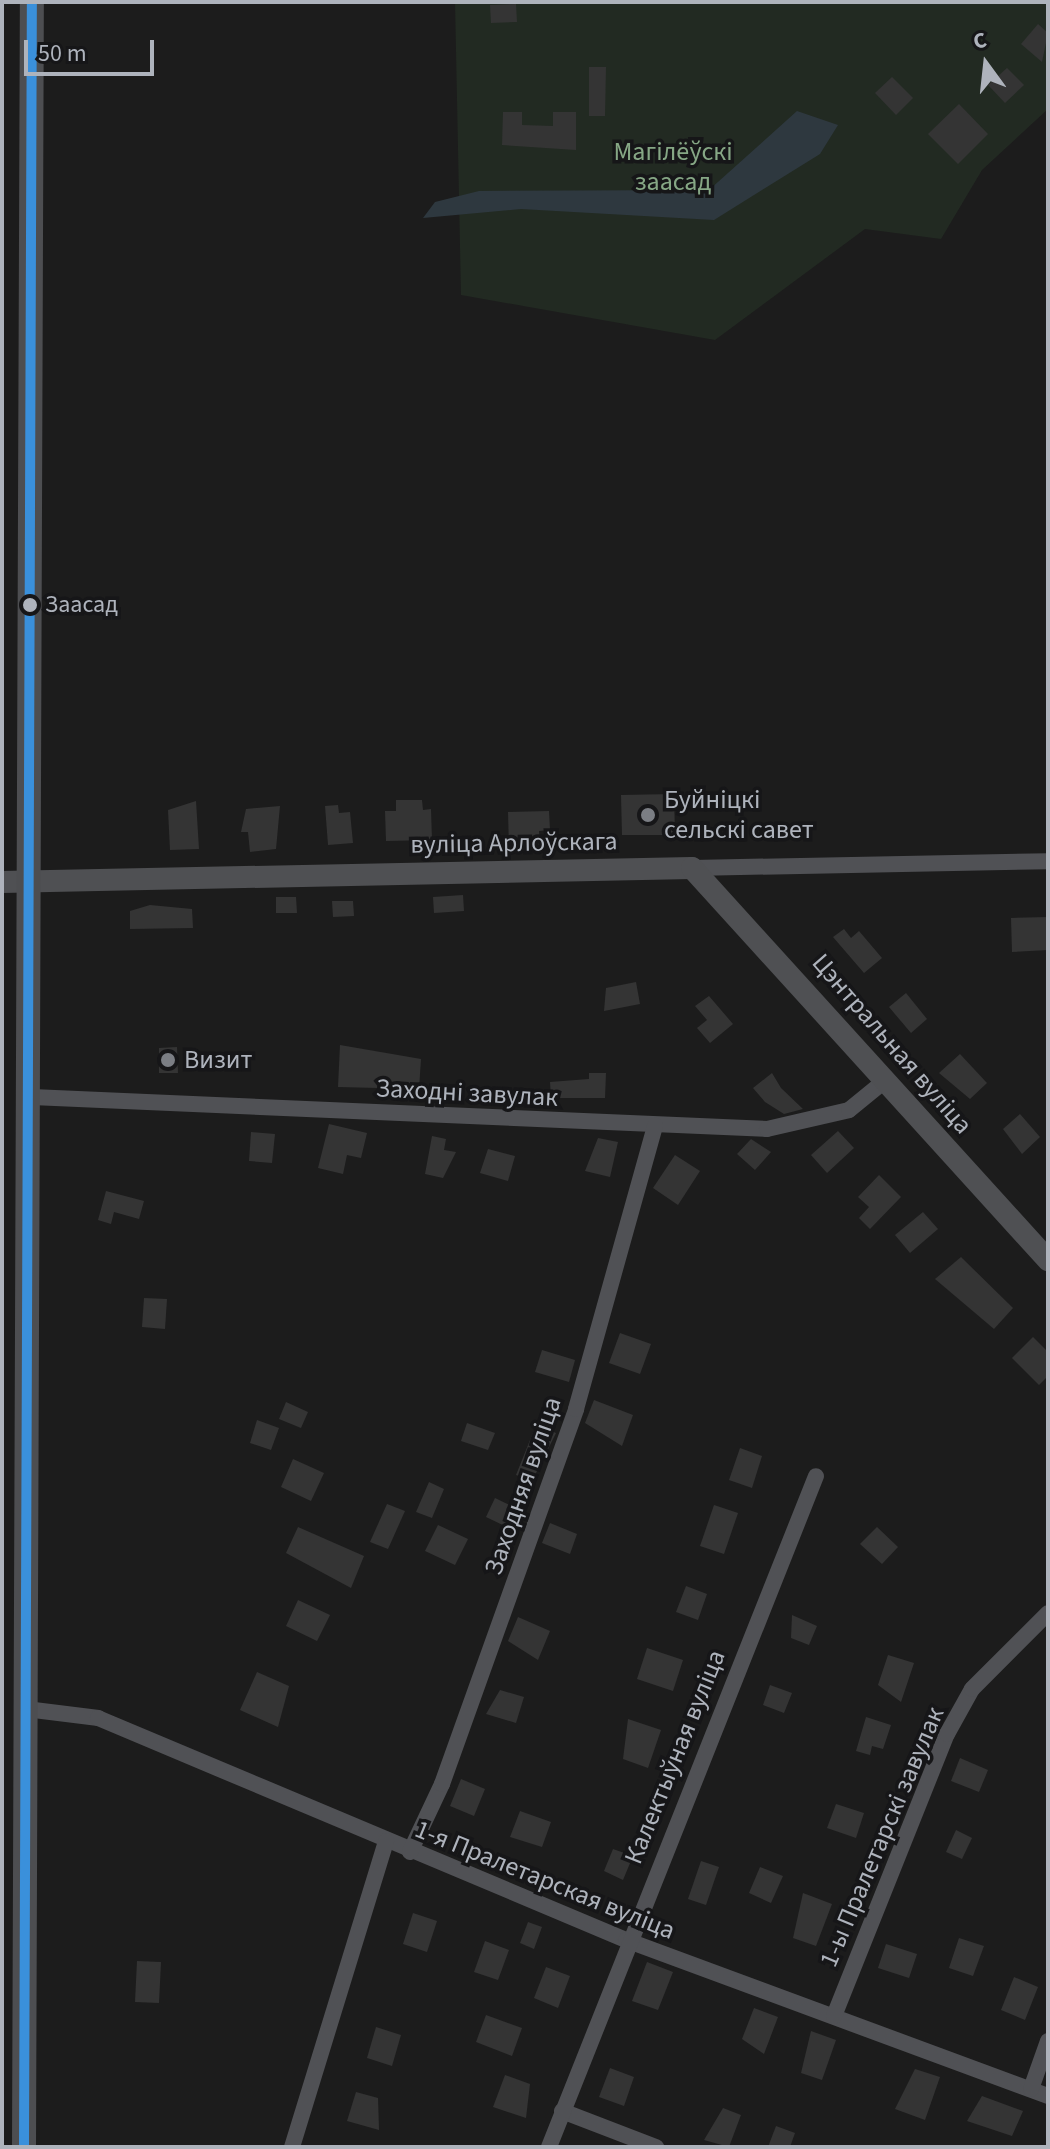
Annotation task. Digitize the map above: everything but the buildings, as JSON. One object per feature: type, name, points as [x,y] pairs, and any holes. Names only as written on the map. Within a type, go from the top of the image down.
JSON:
[{"type":"main road","points":[[24,2147],[32,1097],[32,2]]},
{"type":"street","name":"вуліца Арлоўскага","points":[[2,882],[1048,861]]},
{"type":"street","name":"Цэнтральная вуліца","points":[[692,868],[887,1079],[1048,1260]]},
{"type":"street","name":"Заходні завулак","points":[[32,1097],[655,1126],[798,1127],[849,1110],[887,1079]]},
{"type":"street","name":"Заходняя вуліца","points":[[410,1852],[442,1784],[576,1409],[655,1126]]},
{"type":"street","name":"Калектыўная вуліца","points":[[549,2147],[626,1940],[816,1476]]},
{"type":"street","name":"1-ы Пралетарскі завулак","points":[[834,2016],[947,1734],[972,1689],[1048,1613]]},
{"type":"street","name":"1-я Пралетарская вуліца","points":[[26,1709],[98,1718],[410,1852],[626,1940],[1048,2096]]},
{"type":"street","points":[[292,2147],[386,1841]]},
{"type":"street","points":[[1031,2089],[1048,2041]]},
{"type":"street","points":[[562,2111],[656,2147]]},
{"type":"green space","name":"Магілёўскі заасад","points":[[455,2],[1048,2],[1048,109],[982,170],[941,239],[865,229],[715,340],[461,295]]},
{"type":"shaded area","points":[[797,111],[838,125],[820,154],[714,220],[521,209],[423,218],[435,202],[479,191],[709,190]]},
{"type":"transit line","points":[[24,2147],[32,2]]},
{"type":"place","name":"Заасад","points":[[30,605]]},
{"type":"place","name":"Буйніцкі сельскі савет","points":[[648,815]]},
{"type":"place","name":"Визит","points":[[168,1060]]}]
